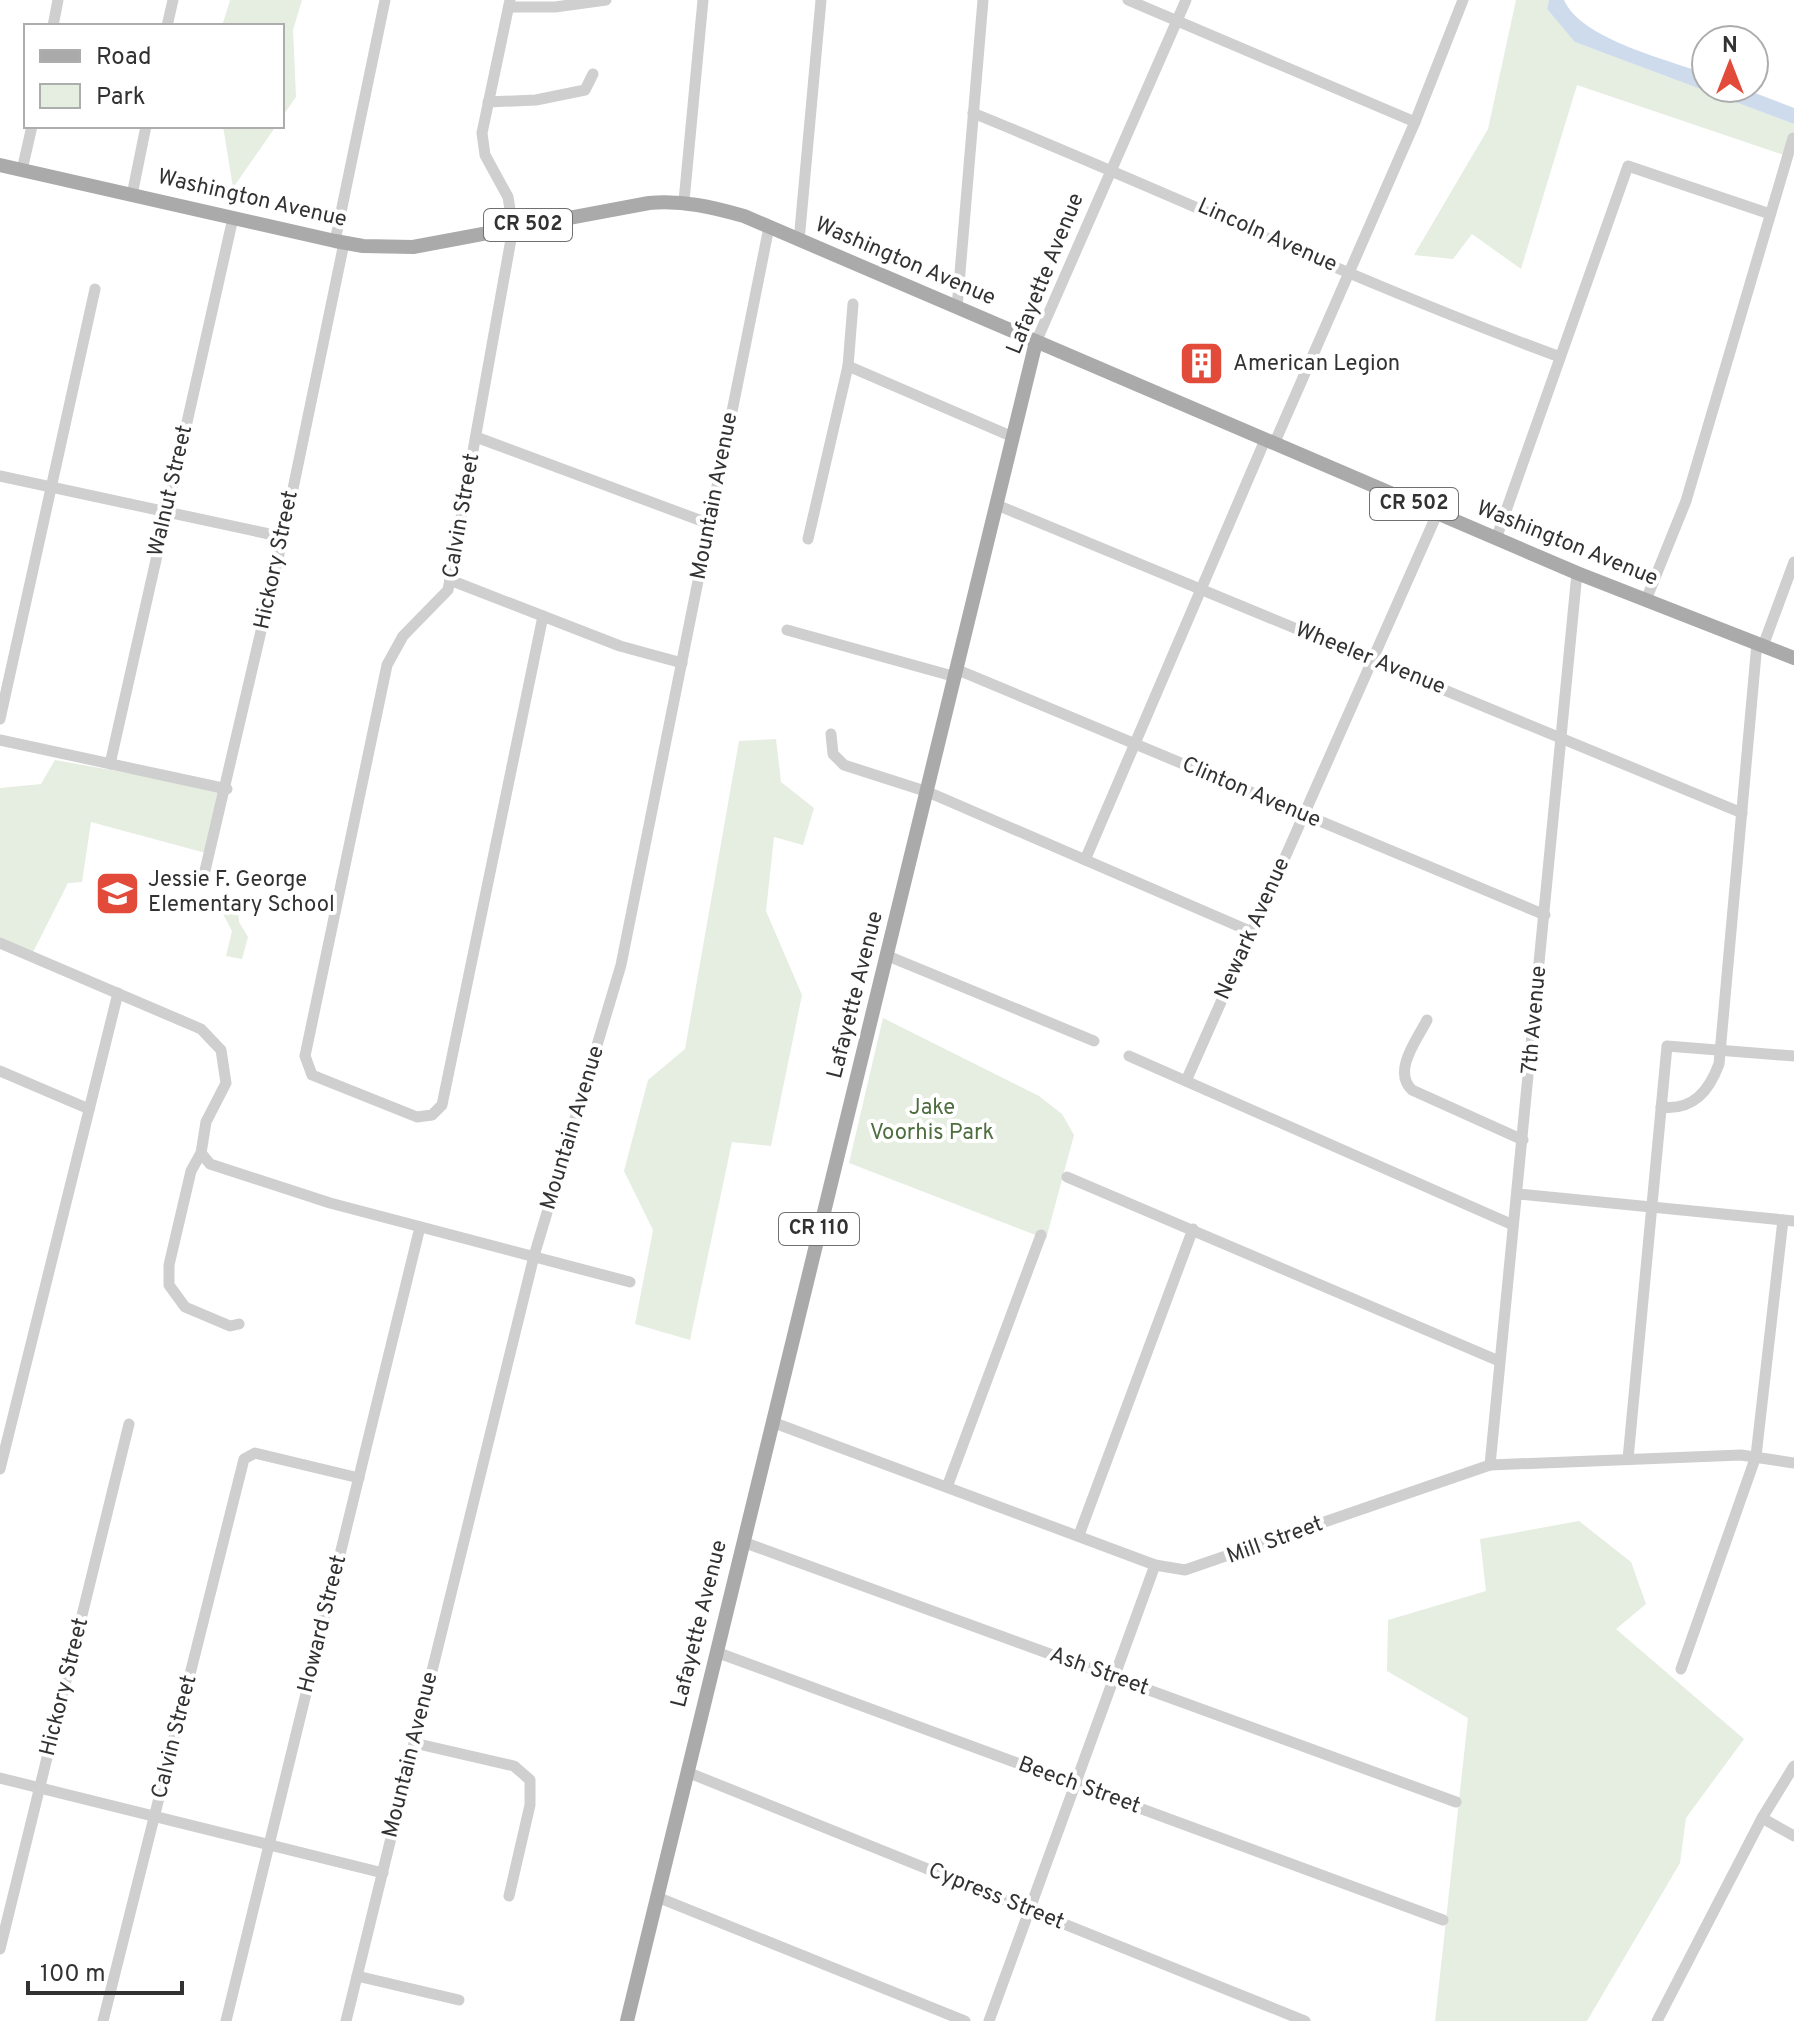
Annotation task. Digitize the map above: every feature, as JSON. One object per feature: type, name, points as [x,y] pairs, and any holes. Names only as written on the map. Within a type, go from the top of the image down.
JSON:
[{"type":"main road","name":"Washington Avenue","points":[[1,170],[22,170],[339,242],[413,247],[649,203],[684,201],[744,216],[1496,539],[1794,658]]},
{"type":"main road","name":"Lafayette Avenue","points":[[627,2021],[1036,342]]},
{"type":"street","points":[[53,24],[58,0]]},
{"type":"street","points":[[167,24],[173,0]]},
{"type":"street","name":"Hickory Street","points":[[204,875],[227,789],[283,537],[385,0]]},
{"type":"street","points":[[509,3],[555,7],[606,0]]},
{"type":"street","points":[[684,201],[703,0]]},
{"type":"street","points":[[799,241],[821,0]]},
{"type":"street","points":[[957,308],[983,0]]},
{"type":"street","points":[[1128,0],[1415,122]]},
{"type":"street","name":"Lafayette Avenue","points":[[1036,342],[1186,0]]},
{"type":"street","points":[[1085,860],[1201,589],[1351,272],[1463,0]]},
{"type":"street","name":"Calvin Street","points":[[509,3],[488,102],[483,146],[508,197],[513,228],[450,580],[448,590],[403,636],[387,665],[306,1061],[312,1075],[425,1117],[442,1105],[543,616]]},
{"type":"street","points":[[488,102],[536,100],[585,90],[593,74]]},
{"type":"street","name":"Lincoln Avenue","points":[[973,113],[1472,325],[1560,357]]},
{"type":"street","points":[[22,170],[32,128]]},
{"type":"street","points":[[132,195],[146,128]]},
{"type":"street","points":[[1646,600],[1686,501],[1793,138]]},
{"type":"street","points":[[1496,539],[1628,166],[1770,214]]},
{"type":"street","name":"Walnut Street","points":[[110,764],[233,218]]},
{"type":"street","name":"Mountain Avenue","points":[[346,2021],[534,1256],[612,1001],[769,227]]},
{"type":"street","points":[[0,719],[95,289]]},
{"type":"street","points":[[808,539],[848,366],[853,304]]},
{"type":"street","points":[[848,366],[1013,437]]},
{"type":"street","points":[[476,437],[710,524]]},
{"type":"street","points":[[0,476],[283,537]]},
{"type":"street","name":"Wheeler Avenue","points":[[997,505],[1742,813]]},
{"type":"street","name":"Newark Avenue","points":[[1186,1081],[1437,514]]},
{"type":"street","points":[[1661,1107],[1680,1107],[1699,1098],[1713,1079],[1721,1050],[1760,644],[1794,562]]},
{"type":"street","name":"7th Avenue","points":[[1490,1465],[1577,573]]},
{"type":"street","points":[[450,580],[620,646],[682,663]]},
{"type":"street","name":"Clinton Avenue","points":[[787,630],[957,673],[1545,915]]},
{"type":"street","points":[[831,734],[833,754],[844,765],[928,792],[1252,932]]},
{"type":"street","points":[[0,740],[227,789]]},
{"type":"street","points":[[0,943],[207,1032],[221,1050],[226,1079],[222,1094],[206,1122],[201,1153],[187,1187],[169,1265],[169,1285],[185,1307],[230,1326],[239,1324]]},
{"type":"street","points":[[888,956],[1094,1041]]},
{"type":"street","points":[[0,1469],[118,993]]},
{"type":"street","points":[[1427,1020],[1403,1069],[1405,1083],[1412,1090],[1523,1140]]},
{"type":"street","points":[[1628,1459],[1667,1046],[1794,1056]]},
{"type":"street","points":[[1129,1056],[1513,1225]]},
{"type":"street","points":[[0,1071],[89,1109]]},
{"type":"street","points":[[201,1153],[210,1164],[420,1227],[630,1282]]},
{"type":"street","points":[[1067,1177],[1499,1361]]},
{"type":"street","points":[[1518,1194],[1788,1220],[1756,1456],[1681,1669]]},
{"type":"street","name":"Howard Street","points":[[226,2021],[420,1227]]},
{"type":"street","points":[[1079,1535],[1193,1229]]},
{"type":"street","points":[[947,1487],[1041,1235]]},
{"type":"street","name":"Mill Street","points":[[772,1422],[1155,1565],[1196,1568],[1490,1465],[1756,1456],[1794,1463]]},
{"type":"street","name":"Hickory Street","points":[[0,1949],[129,1424]]},
{"type":"street","name":"Calvin Street","points":[[103,2021],[244,1459],[250,1454],[359,1478]]},
{"type":"street","name":"Ash Street","points":[[743,1542],[1456,1802]]},
{"type":"street","points":[[989,2021],[1155,1565]]},
{"type":"street","name":"Beech Street","points":[[716,1652],[1443,1920]]},
{"type":"street","points":[[414,1743],[514,1766],[530,1780],[530,1805],[509,1896]]},
{"type":"street","points":[[1657,2021],[1762,1818],[1794,1766]]},
{"type":"street","name":"Cypress Street","points":[[687,1772],[1305,2021]]},
{"type":"street","points":[[0,1778],[383,1873]]},
{"type":"street","points":[[1762,1818],[1794,1836]]},
{"type":"street","points":[[657,1897],[965,2021]]},
{"type":"street","points":[[357,1976],[459,2000]]},
{"type":"green space","points":[[230,0],[302,0],[293,30],[296,97],[284,114],[284,24],[223,24]]},
{"type":"green space","points":[[1516,0],[1549,0],[1547,9],[1576,42],[1690,85],[1690,104],[1741,104],[1794,124],[1794,139],[1787,156],[1577,85],[1521,269],[1472,234],[1453,259],[1414,255],[1488,129]]},
{"type":"green space","points":[[223,128],[275,128],[233,188]]},
{"type":"green space","points":[[776,739],[781,782],[814,808],[803,845],[774,837],[766,911],[802,995],[771,1146],[732,1142],[690,1340],[635,1324],[653,1230],[624,1171],[648,1080],[685,1049],[739,741]]},
{"type":"green space","points":[[55,760],[223,790],[213,855],[91,822],[82,882],[68,883],[30,958],[0,940],[0,788],[41,784]]},
{"type":"green space","points":[[226,902],[238,909],[239,922],[248,937],[242,959],[226,956],[232,931],[220,908]]},
{"type":"green space","name":"Jake Voorhis Park","points":[[883,1018],[1039,1096],[1062,1114],[1074,1135],[1046,1239],[849,1163]]},
{"type":"green space","points":[[1579,1521],[1631,1562],[1646,1604],[1616,1629],[1744,1739],[1686,1818],[1680,1863],[1587,2021],[1435,2021],[1468,1718],[1387,1671],[1388,1620],[1486,1591],[1480,1539]]},
{"type":"water","points":[[1549,0],[1564,0],[1573,14],[1606,37],[1690,68],[1690,85],[1575,42],[1547,9]]},
{"type":"water","points":[[1770,99],[1794,108],[1794,124],[1741,104],[1770,104]]},
{"type":"place","name":"American Legion","points":[[1202,364]]},
{"type":"place","name":"Jessie F. George Elementary School","points":[[117,893]]}]
